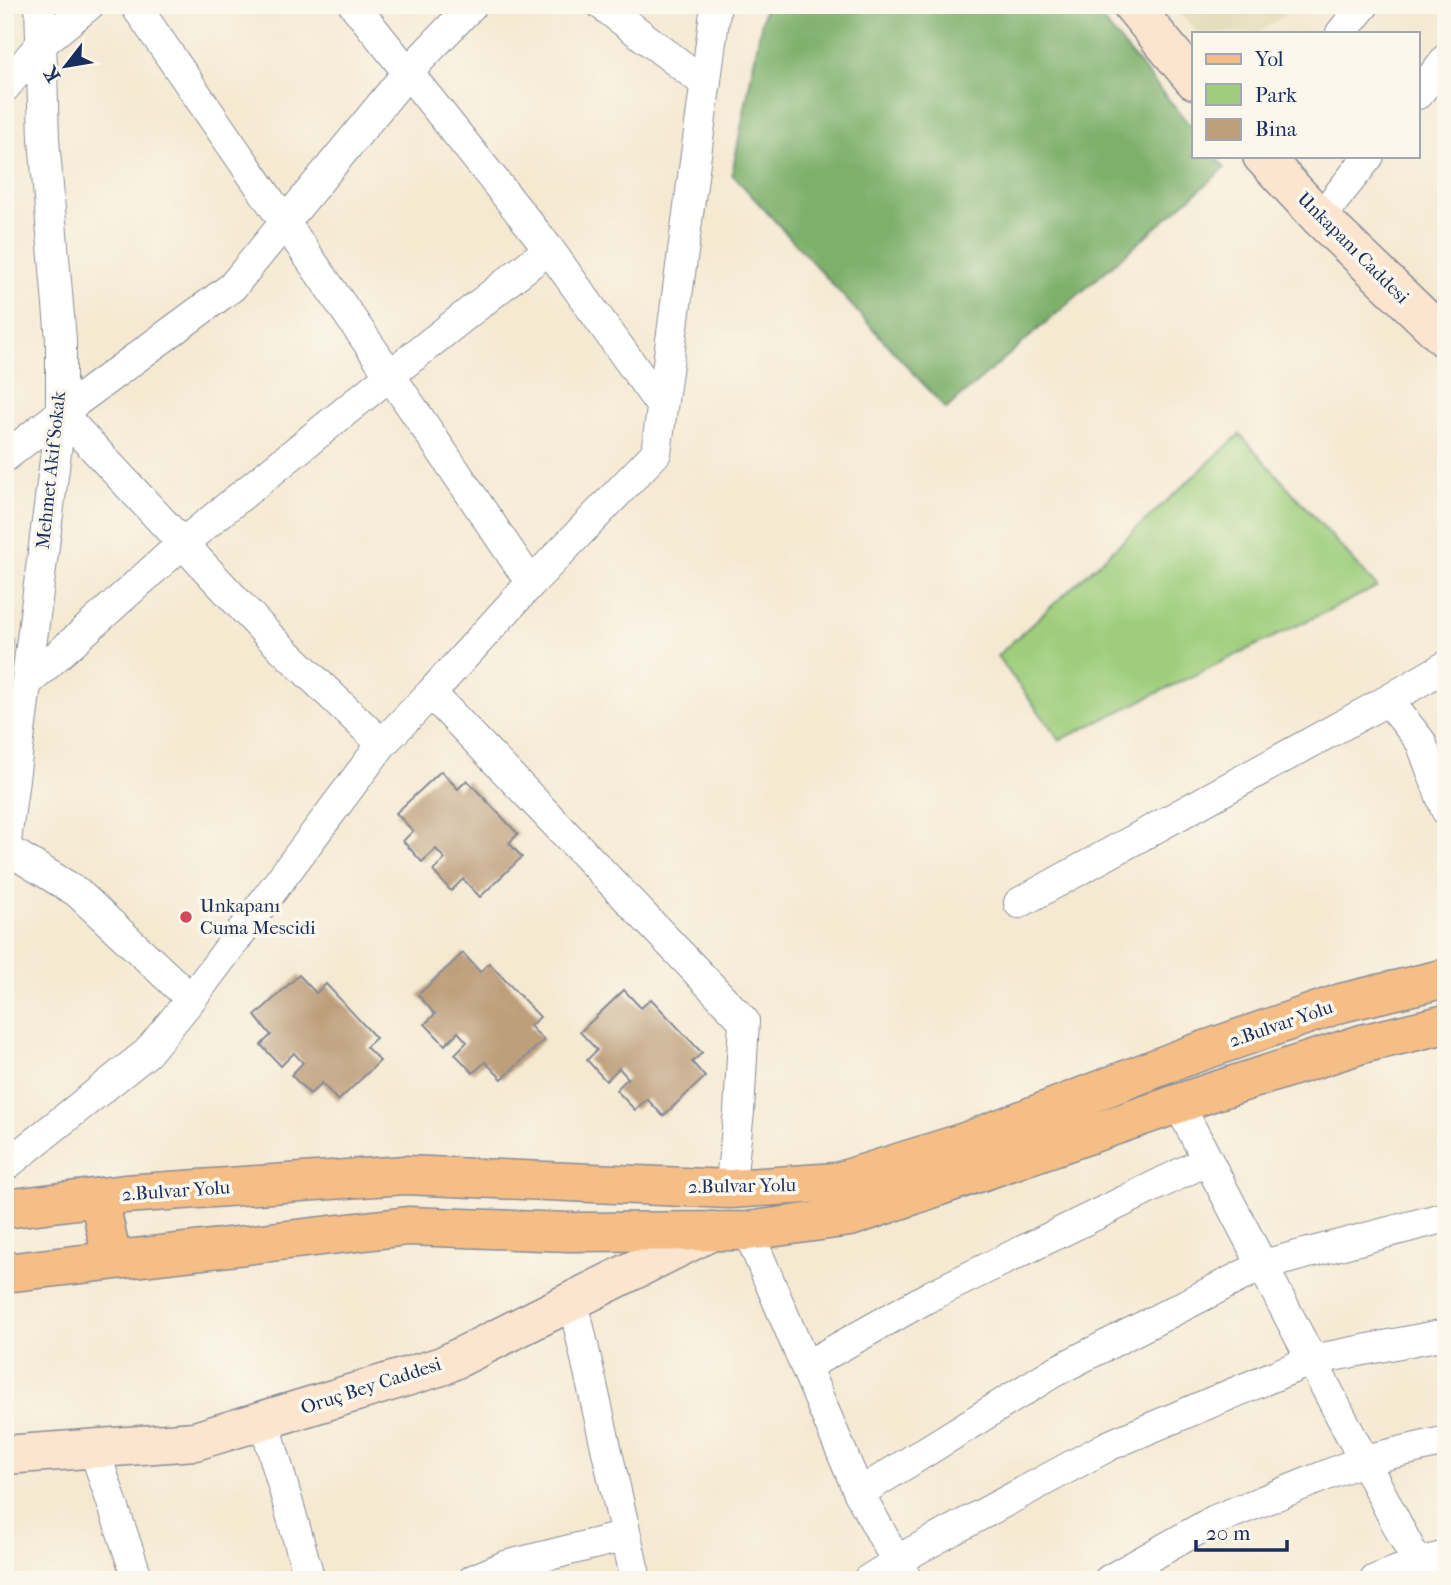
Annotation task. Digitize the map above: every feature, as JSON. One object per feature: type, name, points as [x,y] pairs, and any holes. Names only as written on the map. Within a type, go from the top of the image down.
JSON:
[{"type":"main road","points":[[1132,5],[1192,78]]},
{"type":"main road","name":"Unkapanı Caddesi","points":[[1264,158],[1320,218],[1446,339]]},
{"type":"main road","name":"2.Bulvar Yolu","points":[[5,1209],[125,1194],[405,1175],[730,1189],[836,1182],[965,1142],[1185,1057],[1328,1008],[1446,978]]},
{"type":"main road","name":"2.Bulvar Yolu","points":[[5,1273],[408,1226],[569,1232],[730,1231],[850,1217],[1178,1103],[1362,1044],[1446,1024]]},
{"type":"main road","points":[[99,1197],[112,1260]]},
{"type":"main road","name":"Oruç Bey Caddesi","points":[[5,1455],[195,1441],[442,1366],[573,1300],[730,1231]]},
{"type":"street","name":"Mehmet Akif Sokak","points":[[5,848],[61,413],[61,340],[44,139],[40,5]]},
{"type":"street","points":[[5,87],[41,44],[89,5]]},
{"type":"street","points":[[135,5],[531,583]]},
{"type":"street","points":[[354,5],[550,249],[662,407]]},
{"type":"street","points":[[5,457],[232,287],[408,72],[472,5]]},
{"type":"street","points":[[601,5],[706,84]]},
{"type":"street","points":[[5,1167],[147,1053],[191,999],[382,744],[656,453],[716,5]]},
{"type":"street","points":[[1342,32],[1364,5]]},
{"type":"street","points":[[1420,92],[1446,59]]},
{"type":"street","points":[[1320,218],[1367,158]]},
{"type":"street","points":[[28,682],[183,543],[550,249]]},
{"type":"street","points":[[61,413],[269,636],[382,744]]},
{"type":"street","points":[[1019,902],[1446,666]]},
{"type":"street","points":[[431,693],[744,1021],[739,1112],[730,1189]]},
{"type":"street","points":[[1388,700],[1421,742],[1446,810]]},
{"type":"street","points":[[5,848],[77,892],[191,999]]},
{"type":"street","points":[[1178,1103],[1364,1460],[1430,1566],[1375,1580]]},
{"type":"street","points":[[806,1366],[932,1295],[1208,1160]]},
{"type":"street","points":[[859,1493],[1052,1373],[1263,1265],[1446,1217]]},
{"type":"street","points":[[730,1231],[806,1366],[859,1493],[902,1571]]},
{"type":"street","points":[[573,1300],[636,1580]]},
{"type":"street","points":[[868,1580],[902,1571],[914,1551],[1110,1446],[1312,1360],[1446,1334]]},
{"type":"street","points":[[264,1420],[310,1580]]},
{"type":"street","points":[[1109,1580],[1215,1520],[1364,1460],[1446,1441]]},
{"type":"street","points":[[94,1449],[138,1580]]},
{"type":"street","points":[[473,1580],[505,1566],[626,1536]]},
{"type":"shaded area","points":[[1171,5],[1298,5],[1260,32],[1197,32]]},
{"type":"green space","points":[[765,5],[1090,5],[1192,128],[1192,158],[1217,158],[1225,168],[946,409],[732,174]]},
{"type":"green space","points":[[1240,434],[1377,587],[1060,740],[997,656]]},
{"type":"green space","points":[[16,644],[5,765],[5,655]]},
{"type":"building","points":[[441,771],[458,789],[467,780],[518,834],[509,843],[522,857],[480,897],[463,879],[451,891],[433,871],[445,859],[436,849],[422,862],[403,841],[413,831],[396,813]]},
{"type":"building","points":[[463,953],[480,972],[489,963],[540,1017],[530,1026],[544,1040],[502,1079],[485,1062],[473,1073],[455,1054],[467,1042],[458,1032],[445,1045],[425,1024],[435,1014],[418,995]]},
{"type":"building","points":[[299,975],[316,993],[326,984],[376,1038],[366,1047],[380,1061],[338,1101],[322,1083],[310,1094],[291,1075],[303,1063],[294,1053],[281,1066],[261,1045],[271,1035],[255,1016]]},
{"type":"building","points":[[624,990],[641,1008],[651,999],[702,1053],[692,1062],[705,1077],[663,1116],[647,1099],[635,1110],[616,1090],[628,1078],[619,1068],[606,1081],[587,1060],[597,1050],[580,1032]]},
{"type":"place","name":"Unkapanı Cuma Mescidi","points":[[186,917]]}]
